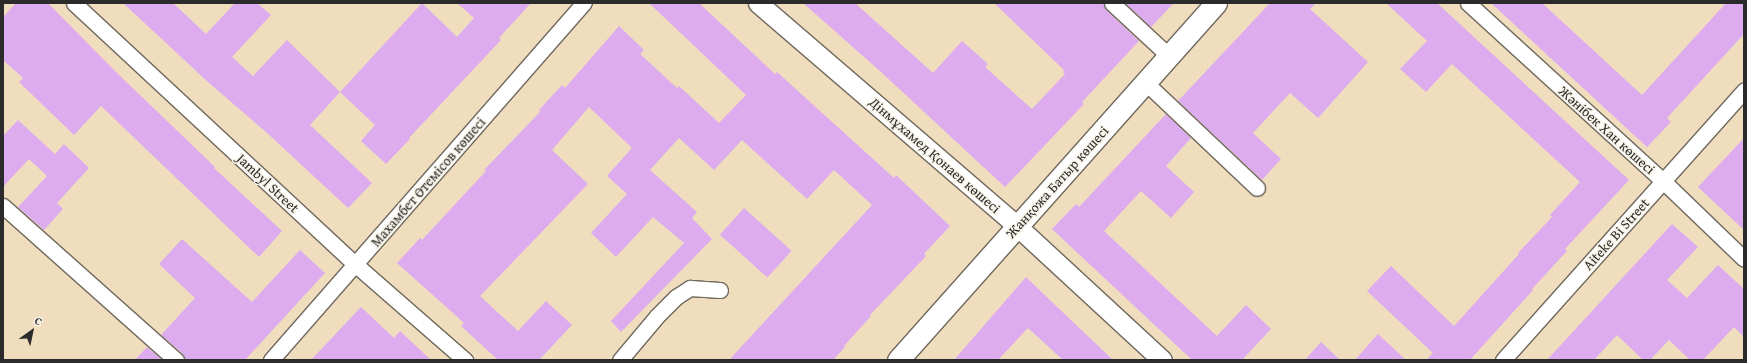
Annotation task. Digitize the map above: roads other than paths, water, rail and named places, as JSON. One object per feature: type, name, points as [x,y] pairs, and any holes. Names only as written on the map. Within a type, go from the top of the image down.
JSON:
[{"type":"main road","name":"Жанқожа Батыр көшесі","points":[[898,360],[1216,3]]},
{"type":"street","name":"Jambyl Street","points":[[74,3],[356,265],[465,360]]},
{"type":"street","name":"Махамбет Өтемісов көшесі","points":[[271,360],[356,265],[584,3]]},
{"type":"street","name":"Дінмұхамед Қонаев көшесі","points":[[758,3],[1018,227],[1162,360]]},
{"type":"street","points":[[1112,3],[1169,56]]},
{"type":"street","name":"Жәнібек Хан көшесі","points":[[1468,3],[1663,181],[1744,260]]},
{"type":"street","points":[[1145,82],[1257,188]]},
{"type":"street","name":"Aiteke Bi Street","points":[[1503,360],[1744,90]]},
{"type":"street","points":[[3,206],[176,360]]},
{"type":"street","points":[[620,360],[657,316],[676,297],[690,288],[720,290]]}]
